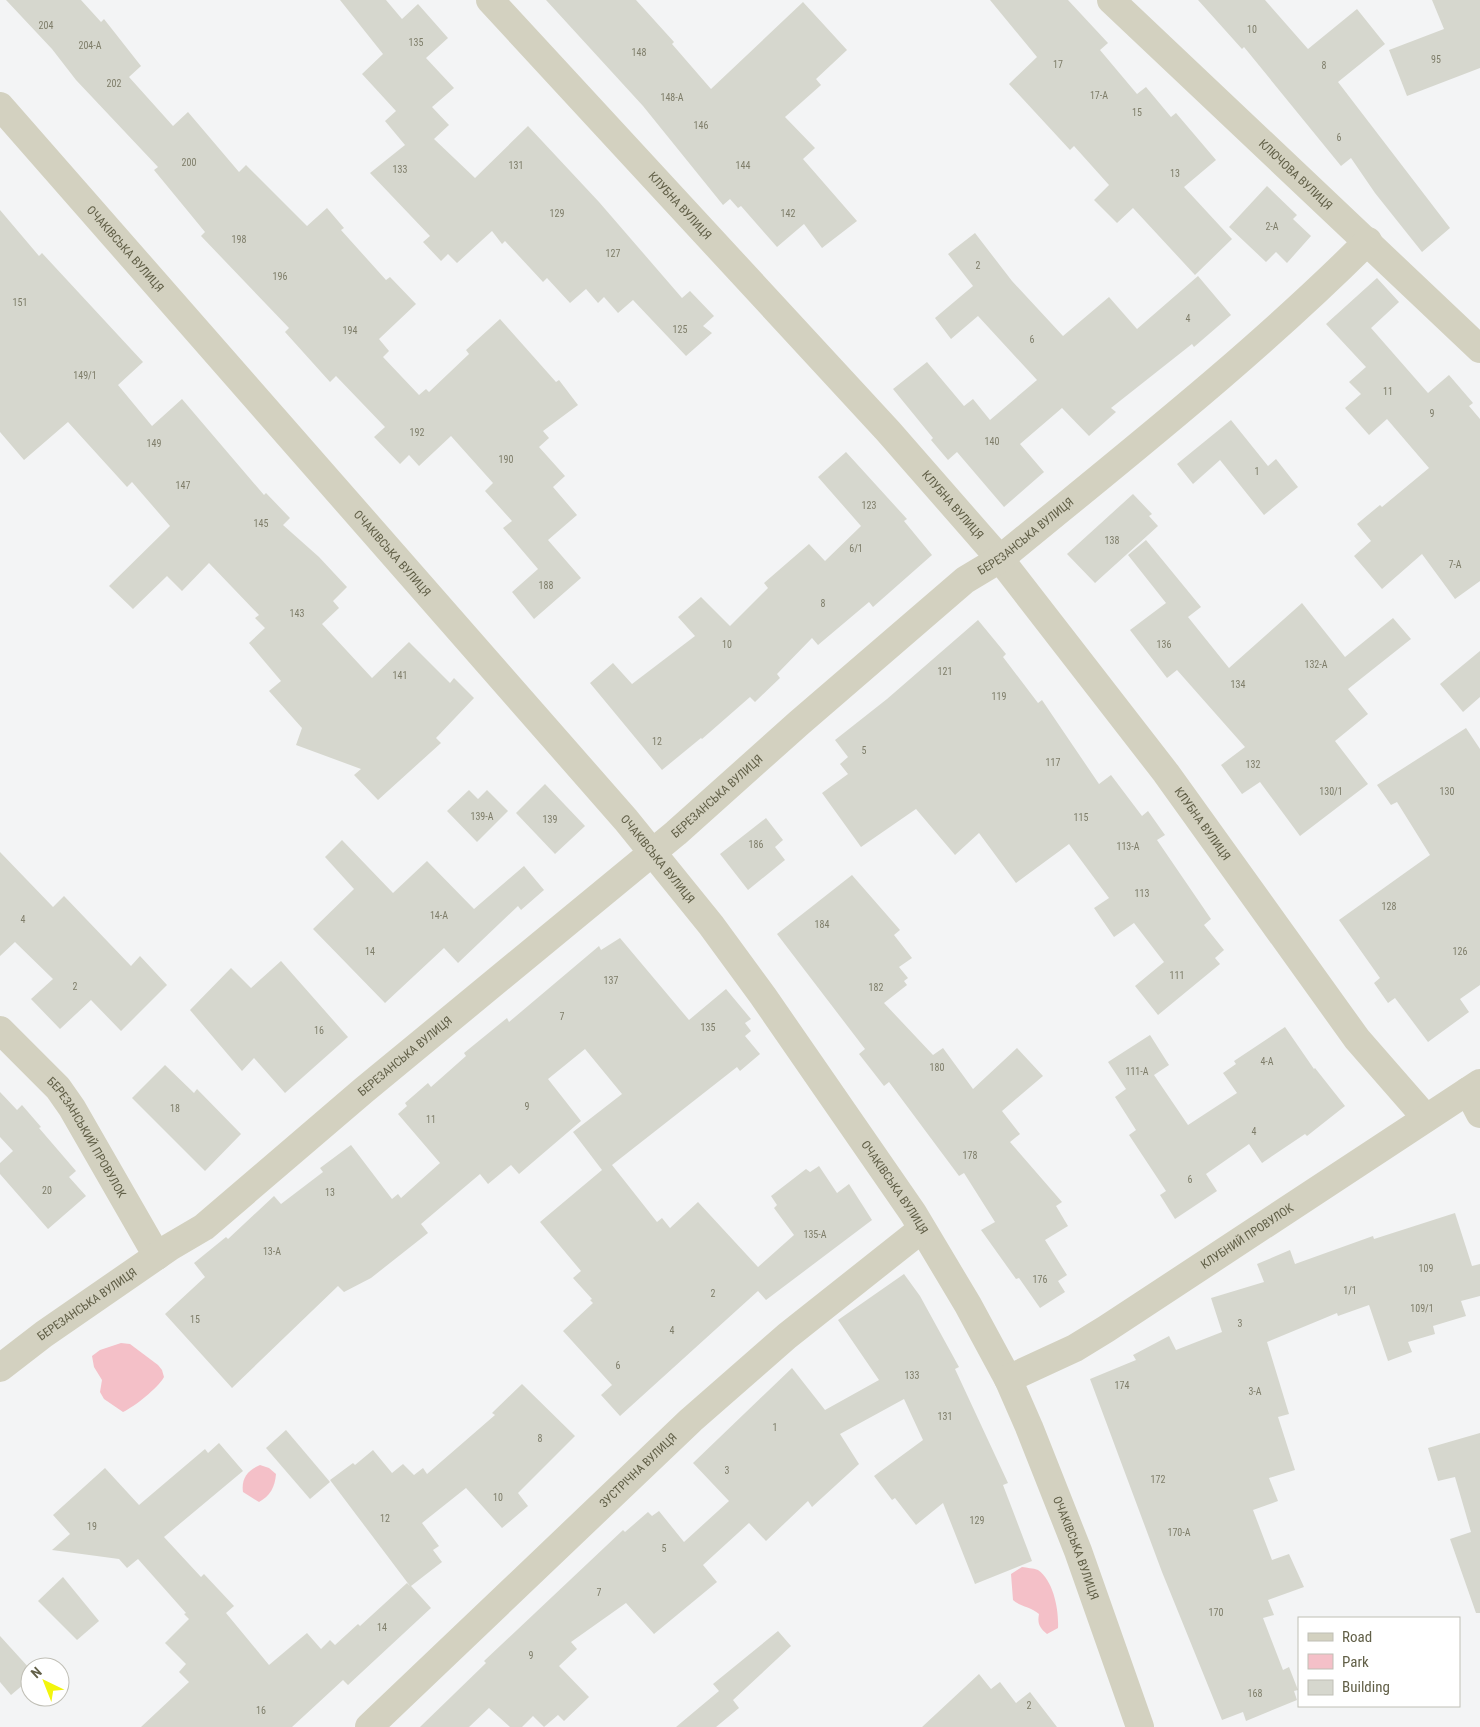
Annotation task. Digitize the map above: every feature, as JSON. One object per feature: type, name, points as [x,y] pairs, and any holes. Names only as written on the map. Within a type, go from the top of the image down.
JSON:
[{"type":"street","name":"КЛУБНА ВУЛИЦЯ","points":[[490,0],[888,431],[1000,559],[1166,773],[1357,1039],[1426,1118]]},
{"type":"street","name":"КЛЮЧОВА ВУЛИЦЯ","points":[[1111,0],[1480,348]]},
{"type":"street","name":"ОЧАКІВСЬКА ВУЛИЦЯ","points":[[0,106],[626,820],[711,925],[752,981],[922,1229],[968,1305],[1008,1379],[1078,1551],[1140,1727]]},
{"type":"street","name":"БЕРЕЗАНСЬКА ВУЛИЦЯ","points":[[0,1368],[44,1334],[204,1226],[364,1090],[652,853],[958,586],[1000,559],[1210,386],[1333,276],[1368,242]]},
{"type":"street","name":"БЕРЕЗАНСЬКИЙ ПРОВУЛОК","points":[[0,1030],[58,1088],[72,1108],[157,1256]]},
{"type":"street","name":"КЛУБНИЙ ПРОВУЛОК","points":[[1008,1379],[1075,1348],[1426,1118],[1476,1096]]},
{"type":"street","name":"ЗУСТРІЧНА ВУЛИЦЯ","points":[[369,1727],[691,1420],[787,1336],[922,1229]]},
{"type":"green space","points":[[121,1343],[130,1344],[158,1365],[164,1377],[145,1397],[123,1412],[104,1399],[100,1392],[102,1380],[94,1367],[92,1356],[100,1350]]},
{"type":"green space","points":[[260,1465],[269,1468],[276,1474],[271,1491],[259,1502],[243,1492],[243,1483],[246,1475]]},
{"type":"green space","points":[[1022,1567],[1038,1570],[1048,1581],[1052,1589],[1058,1613],[1058,1628],[1047,1634],[1040,1626],[1039,1614],[1013,1600],[1011,1574]]},
{"type":"building","points":[[6,0],[81,0],[101,22],[104,19],[141,66],[129,77],[173,126],[188,112],[239,172],[246,165],[307,226],[327,208],[344,228],[341,230],[386,280],[390,277],[416,304],[379,339],[389,351],[383,357],[419,395],[426,389],[429,392],[469,354],[466,350],[500,319],[556,382],[559,380],[578,405],[543,431],[549,438],[539,447],[565,476],[553,487],[577,515],[548,540],[581,578],[534,619],[512,592],[538,569],[503,528],[512,521],[485,491],[493,483],[451,436],[419,466],[409,455],[400,464],[374,437],[385,427],[336,376],[330,382],[285,332],[289,328],[201,236],[205,232],[154,170],[158,167],[76,80],[52,49]]},
{"type":"building","points":[[340,0],[386,0],[402,19],[418,4],[448,38],[426,58],[454,88],[432,107],[449,125],[434,139],[475,178],[528,126],[599,202],[682,298],[690,291],[714,316],[703,326],[712,333],[686,356],[633,300],[618,313],[604,297],[598,303],[586,289],[570,303],[547,278],[543,282],[505,241],[502,244],[492,231],[457,263],[448,254],[441,261],[423,242],[430,236],[370,173],[405,145],[385,121],[396,111],[362,74],[383,54]]},
{"type":"building","points":[[546,0],[636,0],[674,42],[672,44],[711,89],[803,2],[847,50],[816,79],[821,85],[785,117],[815,148],[803,159],[857,221],[822,248],[804,224],[777,247],[741,206],[738,208],[730,199],[723,205],[643,106]]},
{"type":"building","points":[[990,0],[1068,0],[1108,43],[1100,50],[1137,94],[1146,87],[1171,117],[1176,113],[1216,160],[1184,187],[1232,239],[1195,275],[1133,208],[1117,223],[1094,200],[1109,185],[1074,146],[1070,150],[1009,84],[1037,57]]},
{"type":"building","points":[[1198,0],[1265,0],[1308,49],[1357,9],[1385,44],[1338,82],[1450,228],[1422,252],[1375,193],[1351,158],[1341,166],[1244,47],[1242,49]]},
{"type":"building","points":[[1432,0],[1480,0],[1480,68],[1407,96],[1389,50],[1444,29]]},
{"type":"building","points":[[1267,186],[1297,215],[1293,219],[1311,236],[1287,263],[1276,252],[1266,262],[1229,227]]},
{"type":"building","points":[[0,210],[39,256],[42,253],[143,362],[118,385],[152,426],[182,399],[264,495],[266,493],[290,518],[283,525],[319,557],[347,587],[333,601],[339,608],[322,624],[372,678],[409,642],[450,683],[454,678],[474,698],[436,738],[441,743],[378,800],[354,775],[361,769],[296,745],[302,728],[269,691],[281,681],[249,643],[265,628],[255,618],[259,615],[209,563],[182,591],[167,576],[133,609],[109,586],[170,526],[132,482],[127,487],[68,422],[24,460],[0,432]]},
{"type":"building","points":[[975,233],[1012,281],[1063,336],[1109,297],[1137,329],[1198,276],[1231,315],[1194,347],[1192,344],[1111,408],[1116,412],[1089,436],[1062,408],[1020,444],[1044,472],[1004,507],[957,452],[948,460],[931,440],[933,438],[893,389],[927,362],[964,406],[973,399],[990,420],[1037,380],[978,316],[951,339],[935,318],[973,286],[948,254]]},
{"type":"building","points":[[1377,278],[1399,302],[1371,328],[1428,393],[1449,375],[1473,403],[1469,406],[1480,419],[1480,581],[1455,599],[1422,554],[1382,589],[1354,556],[1371,541],[1357,524],[1380,505],[1382,507],[1429,468],[1387,419],[1369,435],[1345,408],[1361,394],[1349,382],[1366,367],[1326,324]]},
{"type":"building","points":[[1231,420],[1268,466],[1276,459],[1298,487],[1264,515],[1220,460],[1193,484],[1177,464]]},
{"type":"building","points":[[846,452],[907,519],[904,521],[932,555],[873,607],[869,602],[818,645],[812,638],[777,674],[780,678],[755,702],[750,697],[702,739],[662,770],[590,683],[613,663],[632,684],[695,636],[678,617],[701,597],[730,626],[768,588],[764,583],[809,544],[825,561],[861,526],[818,477]]},
{"type":"building","points":[[1133,494],[1152,514],[1149,516],[1158,526],[1095,583],[1067,554]]},
{"type":"building","points":[[1146,540],[1201,607],[1188,617],[1229,668],[1302,603],[1345,657],[1393,618],[1411,639],[1348,689],[1368,714],[1335,741],[1368,784],[1300,836],[1260,782],[1242,794],[1221,765],[1245,747],[1177,670],[1167,678],[1130,630],[1166,603],[1128,555]]},
{"type":"building","points":[[978,620],[1006,654],[1003,657],[1038,703],[1042,700],[1099,784],[1111,775],[1142,816],[1148,811],[1165,835],[1157,840],[1211,919],[1204,925],[1224,950],[1215,958],[1220,964],[1158,1015],[1135,986],[1164,962],[1134,923],[1114,937],[1094,908],[1109,898],[1069,844],[1016,883],[979,833],[955,855],[916,809],[861,847],[822,793],[848,774],[840,764],[848,757],[835,740],[887,699]]},
{"type":"building","points":[[1480,651],[1480,697],[1463,712],[1440,684]]},
{"type":"building","points":[[1466,728],[1480,749],[1480,985],[1460,999],[1469,1012],[1428,1042],[1395,998],[1388,1003],[1374,983],[1380,978],[1339,920],[1430,855],[1397,802],[1391,805],[1377,785]]},
{"type":"building","points":[[545,784],[585,826],[555,854],[516,813]]},
{"type":"building","points":[[469,790],[478,799],[487,790],[508,811],[477,842],[447,811]]},
{"type":"building","points":[[766,818],[783,840],[775,847],[785,860],[748,890],[720,854]]},
{"type":"building","points":[[342,840],[393,893],[427,861],[474,909],[524,866],[544,890],[521,910],[518,906],[458,963],[444,948],[385,1003],[313,929],[354,889],[325,857]]},
{"type":"building","points":[[0,852],[53,907],[64,896],[131,966],[140,956],[167,985],[121,1031],[91,1000],[60,1029],[31,999],[53,979],[15,942],[0,956]]},
{"type":"building","points":[[852,875],[900,930],[894,935],[912,958],[899,967],[908,978],[904,981],[907,985],[884,1003],[933,1055],[943,1048],[973,1089],[1017,1048],[1043,1076],[1002,1111],[1020,1134],[1010,1142],[1062,1202],[1056,1206],[1068,1226],[1045,1240],[1067,1275],[1058,1281],[1065,1292],[1040,1308],[1019,1278],[1016,1279],[981,1230],[995,1222],[964,1173],[959,1176],[889,1082],[884,1086],[859,1054],[865,1049],[777,934]]},
{"type":"building","points":[[620,938],[689,1020],[726,989],[751,1019],[745,1023],[751,1031],[745,1036],[760,1054],[740,1071],[737,1067],[612,1165],[657,1222],[662,1218],[670,1228],[698,1202],[758,1267],[794,1235],[774,1208],[777,1205],[771,1196],[806,1169],[810,1172],[819,1166],[837,1193],[849,1184],[872,1220],[766,1300],[758,1291],[620,1416],[601,1395],[612,1385],[563,1331],[593,1303],[590,1300],[592,1299],[573,1278],[581,1271],[540,1222],[602,1170],[573,1132],[622,1094],[585,1049],[548,1079],[581,1121],[519,1174],[511,1165],[488,1184],[480,1174],[421,1224],[428,1233],[371,1278],[344,1292],[338,1286],[232,1388],[165,1314],[205,1277],[194,1263],[226,1237],[228,1239],[274,1196],[281,1204],[323,1172],[320,1168],[351,1145],[392,1199],[398,1194],[401,1198],[440,1163],[398,1114],[407,1106],[405,1103],[428,1083],[431,1087],[466,1056],[464,1053],[507,1018],[509,1022],[599,946],[601,950]]},
{"type":"building","points":[[281,961],[348,1037],[285,1093],[254,1058],[242,1071],[190,1010],[231,968],[251,988]]},
{"type":"building","points":[[1285,1027],[1314,1069],[1345,1106],[1307,1136],[1305,1134],[1262,1163],[1249,1144],[1206,1174],[1217,1191],[1175,1219],[1160,1195],[1166,1191],[1129,1135],[1136,1130],[1115,1097],[1126,1089],[1108,1062],[1150,1035],[1169,1065],[1154,1075],[1188,1125],[1237,1093],[1223,1073],[1236,1064],[1234,1061]]},
{"type":"building","points":[[165,1065],[194,1093],[197,1089],[241,1134],[205,1171],[132,1098]]},
{"type":"building","points":[[0,1092],[17,1110],[22,1105],[41,1127],[39,1128],[76,1171],[69,1177],[86,1196],[48,1229],[0,1174],[0,1163],[13,1151],[0,1137]]},
{"type":"building","points":[[1455,1213],[1472,1266],[1480,1264],[1480,1296],[1461,1301],[1466,1316],[1433,1326],[1435,1334],[1408,1342],[1412,1352],[1388,1361],[1369,1305],[1338,1316],[1337,1313],[1267,1342],[1289,1414],[1278,1417],[1295,1470],[1269,1478],[1278,1501],[1253,1510],[1272,1560],[1289,1554],[1304,1587],[1268,1600],[1274,1615],[1263,1618],[1283,1670],[1289,1667],[1298,1690],[1294,1691],[1297,1700],[1246,1721],[1243,1712],[1222,1720],[1162,1572],[1090,1379],[1136,1360],[1133,1355],[1169,1336],[1176,1350],[1222,1332],[1211,1298],[1264,1282],[1257,1264],[1290,1250],[1295,1264],[1373,1236],[1374,1239]]},
{"type":"building","points":[[904,1274],[920,1296],[959,1367],[955,1369],[1008,1483],[1003,1485],[1032,1561],[975,1584],[943,1503],[916,1525],[895,1498],[892,1500],[874,1476],[923,1440],[904,1399],[840,1434],[859,1464],[812,1507],[808,1501],[766,1541],[749,1523],[703,1565],[717,1582],[654,1634],[626,1603],[571,1642],[577,1649],[559,1666],[589,1697],[564,1721],[558,1715],[544,1727],[533,1716],[522,1727],[510,1727],[489,1708],[469,1727],[420,1727],[486,1663],[484,1661],[623,1530],[625,1532],[648,1512],[652,1516],[659,1511],[684,1542],[729,1501],[693,1463],[792,1368],[825,1410],[879,1380],[838,1320]]},
{"type":"building","points":[[522,1384],[575,1436],[518,1493],[528,1506],[502,1528],[466,1488],[422,1523],[439,1546],[433,1550],[442,1562],[411,1586],[431,1608],[348,1685],[343,1680],[292,1727],[141,1727],[189,1682],[179,1672],[186,1664],[165,1643],[189,1619],[184,1614],[186,1613],[138,1559],[127,1568],[119,1559],[52,1550],[70,1534],[53,1515],[105,1468],[139,1505],[205,1449],[208,1453],[219,1443],[243,1471],[164,1537],[201,1577],[204,1574],[234,1606],[226,1613],[269,1665],[307,1633],[321,1649],[330,1640],[335,1645],[358,1624],[360,1626],[407,1583],[410,1586],[330,1480],[353,1463],[355,1465],[373,1450],[392,1473],[403,1464],[414,1475],[423,1468],[427,1474],[495,1415],[492,1413]]},
{"type":"building","points":[[286,1430],[330,1482],[310,1499],[266,1448]]},
{"type":"building","points":[[1480,1433],[1480,1613],[1476,1613],[1450,1539],[1471,1532],[1455,1477],[1438,1481],[1428,1448]]},
{"type":"building","points":[[63,1577],[99,1621],[77,1640],[38,1601]]},
{"type":"building","points":[[778,1631],[791,1646],[733,1700],[739,1708],[716,1727],[676,1727],[719,1691],[713,1684]]},
{"type":"building","points":[[0,1636],[20,1658],[20,1687],[11,1695],[0,1682]]},
{"type":"building","points":[[979,1674],[991,1689],[1000,1682],[1016,1703],[1030,1692],[1057,1727],[922,1727]]}]
